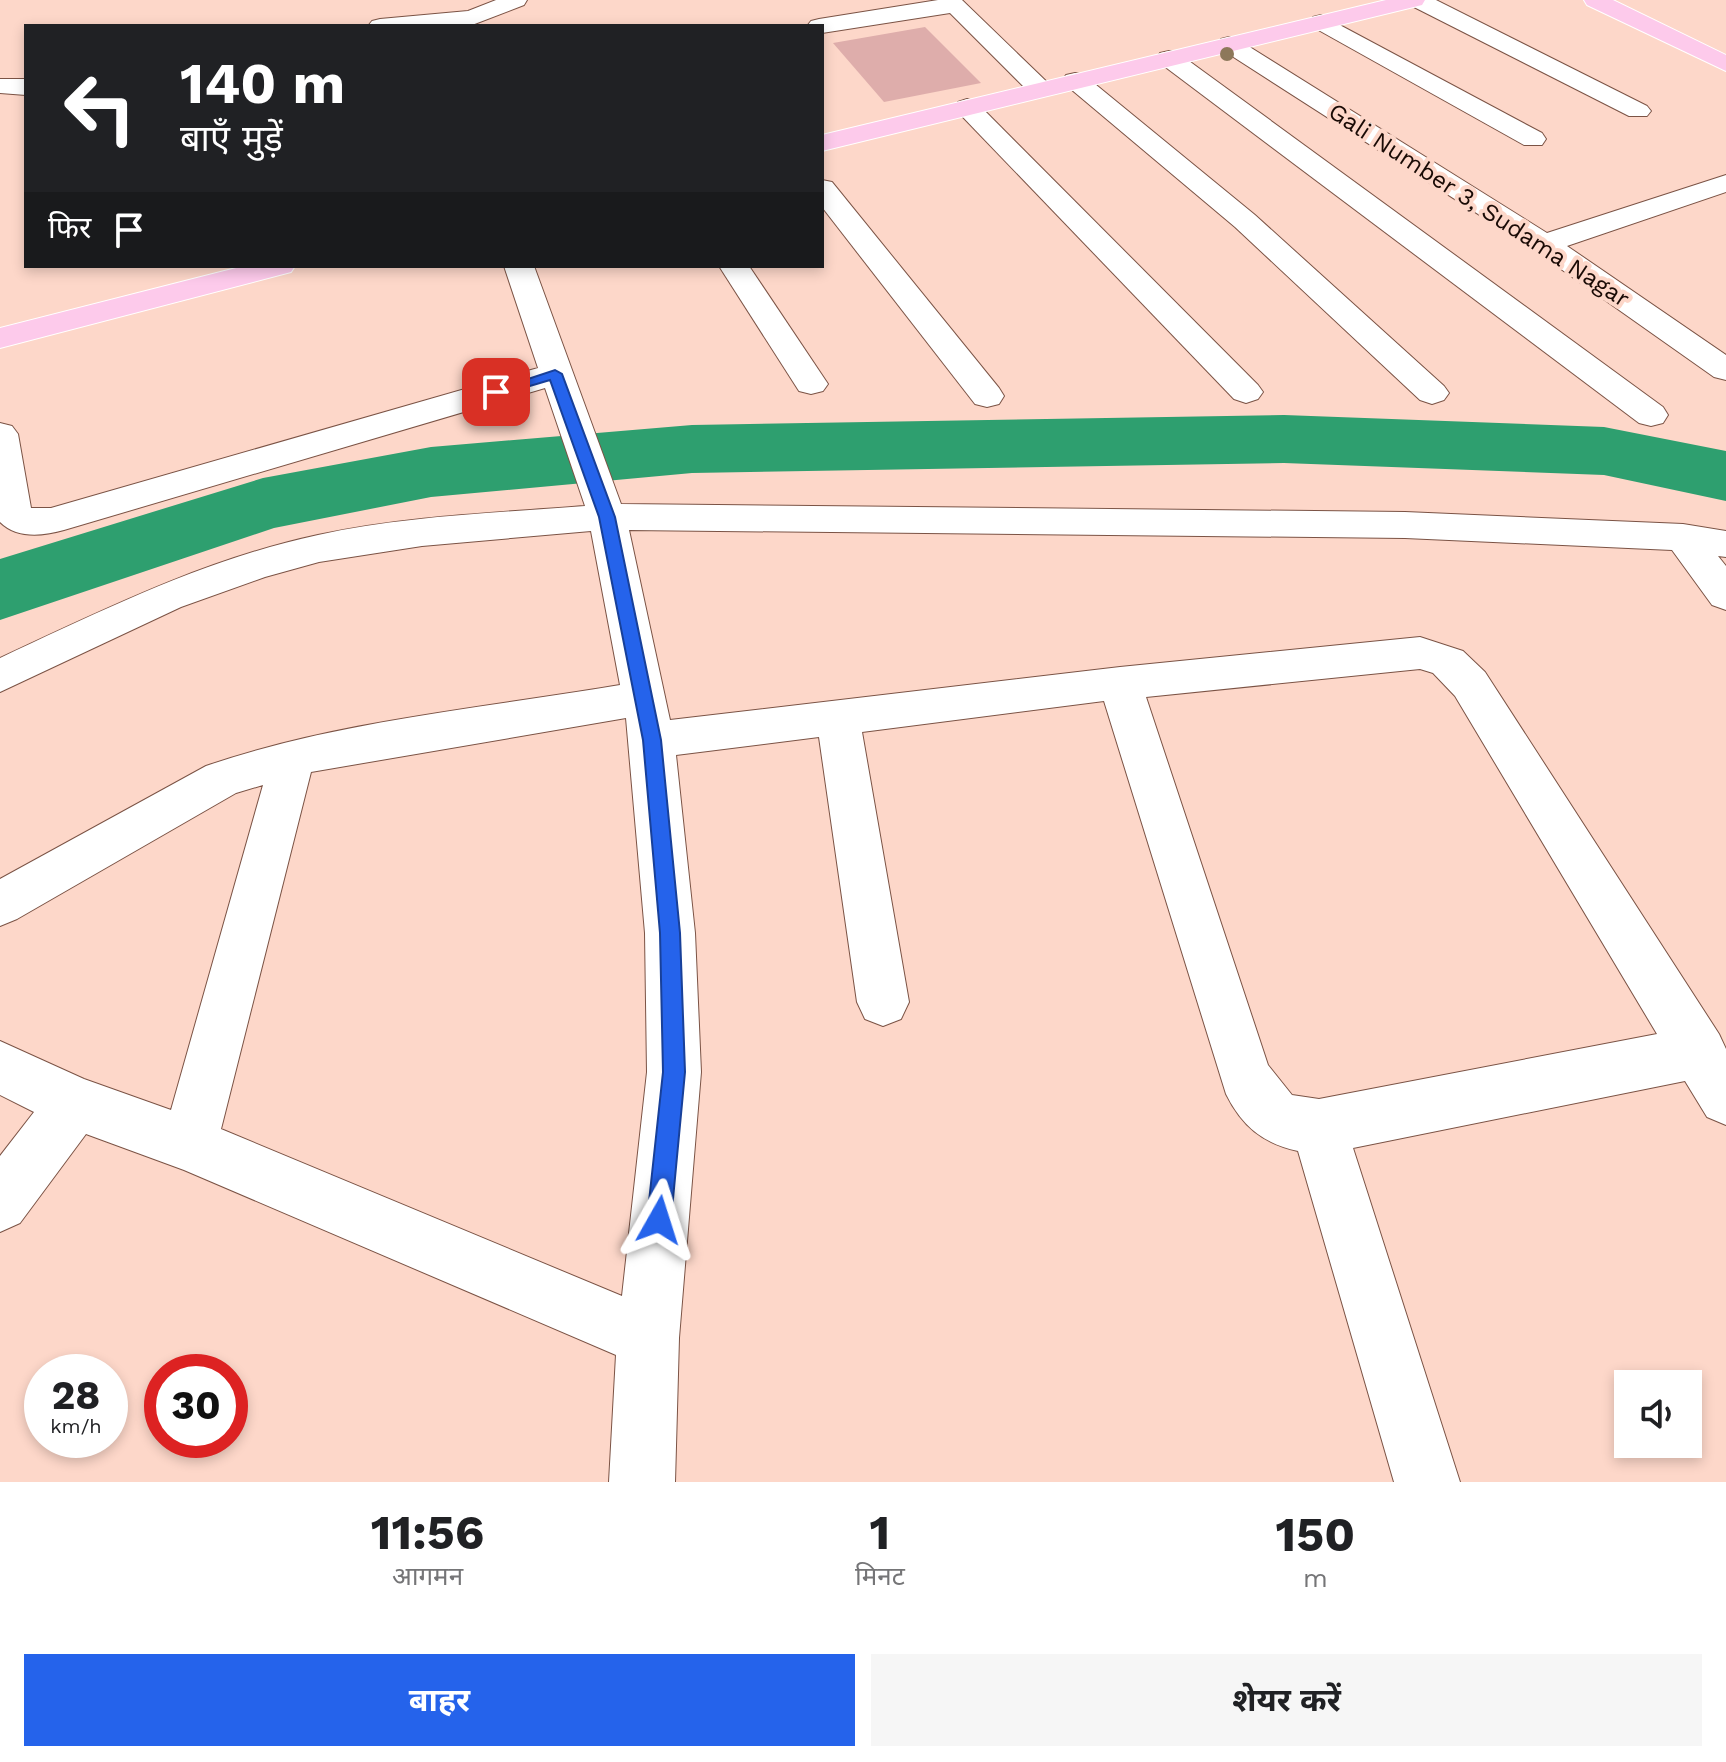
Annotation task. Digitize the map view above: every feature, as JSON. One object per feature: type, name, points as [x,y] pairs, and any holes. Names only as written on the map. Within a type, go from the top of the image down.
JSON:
[{"type":"main road","points":[[824,143],[1416,0]]},
{"type":"main road","points":[[1595,0],[1726,64]]},
{"type":"main road","points":[[0,338],[272,268]]},
{"type":"street","points":[[403,24],[472,18],[516,0]]},
{"type":"street","points":[[1416,0],[1638,111]]},
{"type":"street","points":[[824,25],[951,3],[1040,89]]},
{"type":"street","points":[[1321,22],[1533,139]]},
{"type":"street","name":"Gali Number 3, Sudama Nagar","points":[[1229,44],[1544,244],[1726,370]]},
{"type":"street","points":[[1169,58],[1651,415]]},
{"type":"street","points":[[1075,80],[1245,221],[1432,393]]},
{"type":"street","points":[[0,86],[24,87]]},
{"type":"street","points":[[967,107],[1246,392]]},
{"type":"street","points":[[1544,244],[1726,183]]},
{"type":"street","points":[[824,191],[987,396]]},
{"type":"street","points":[[520,268],[592,474],[648,719],[670,933],[674,1072],[648,1338],[642,1482]]},
{"type":"street","points":[[735,268],[811,384]]},
{"type":"street","points":[[1694,347],[1726,332]]},
{"type":"street","points":[[0,434],[13,513],[19,520],[29,523],[51,521],[555,374]]},
{"type":"street","points":[[0,676],[167,597],[254,566],[319,548],[422,533],[592,474],[1389,525],[1683,537],[1726,544]]},
{"type":"street","points":[[1683,537],[1726,595]]},
{"type":"street","points":[[0,904],[222,779],[293,757],[648,719],[838,717],[1120,683],[1403,652],[1420,653],[1448,662],[1470,684],[1726,1098]]},
{"type":"street","points":[[1120,683],[1251,1088],[1257,1101],[1283,1122],[1319,1127],[1700,1052]]},
{"type":"street","points":[[838,717],[883,1002]]},
{"type":"street","points":[[189,1144],[293,757]]},
{"type":"street","points":[[0,1067],[75,1103],[189,1144],[648,1338]]},
{"type":"street","points":[[0,1203],[75,1103]]},
{"type":"street","points":[[1319,1127],[1427,1482]]},
{"type":"building","points":[[925,27],[981,83],[884,102],[833,43]]},
{"type":"waterway","points":[[0,590],[263,504],[431,472],[692,449],[1284,439],[1604,451],[1726,476]]},
{"type":"route","points":[[496,392],[555,374],[607,517],[624,596],[652,740],[670,933],[674,1072],[659,1220]]}]
